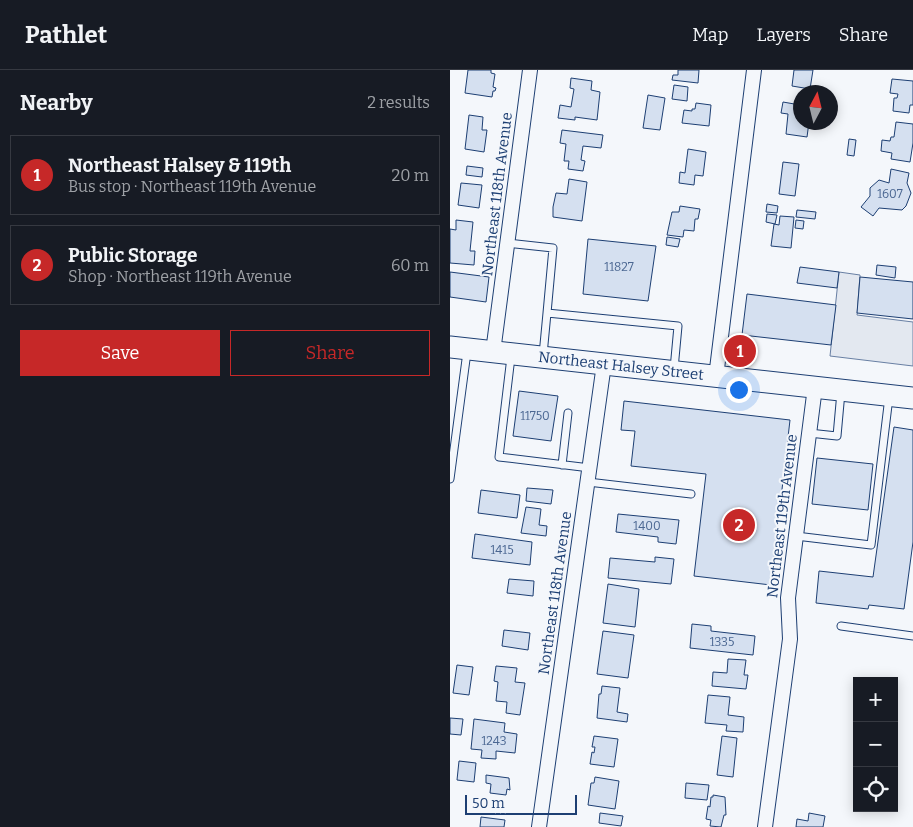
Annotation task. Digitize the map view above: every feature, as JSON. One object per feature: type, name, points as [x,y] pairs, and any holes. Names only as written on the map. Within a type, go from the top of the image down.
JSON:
[{"type":"main road","name":"Northeast Halsey Street","points":[[459,348],[913,398]]},
{"type":"street","name":"Northeast 118th Avenue","points":[[502,353],[507,243],[530,70]]},
{"type":"street","points":[[716,376],[754,70]]},
{"type":"street","name":"Northeast 118th Avenue","points":[[539,827],[604,364]]},
{"type":"street","name":"Northeast 119th Avenue","points":[[765,827],[790,639],[788,598],[815,388]]},
{"type":"lane","points":[[507,243],[554,248],[543,358]]},
{"type":"lane","points":[[547,313],[678,326],[673,372]]},
{"type":"lane","points":[[450,479],[459,348]]},
{"type":"lane","points":[[502,353],[499,457],[590,468]]},
{"type":"lane","points":[[809,433],[837,436],[841,390]]},
{"type":"lane","points":[[796,536],[871,545],[889,396]]},
{"type":"lane","points":[[562,465],[568,412]]},
{"type":"lane","points":[[588,482],[691,494]]},
{"type":"lane","points":[[841,626],[913,636]]},
{"type":"shaded area","points":[[839,272],[860,275],[857,315],[913,322],[913,366],[830,356]]},
{"type":"building","points":[[468,70],[491,70],[491,73],[495,74],[493,87],[496,88],[493,91],[492,97],[465,93]]},
{"type":"building","points":[[678,70],[699,70],[698,83],[672,80],[673,75],[678,75]]},
{"type":"building","points":[[794,70],[813,70],[811,85],[792,86]]},
{"type":"building","points":[[571,78],[592,81],[591,90],[600,92],[597,120],[575,117],[575,120],[558,118],[560,105],[571,107],[574,89],[570,88]]},
{"type":"building","points":[[892,79],[913,81],[913,105],[910,105],[909,113],[893,111],[894,98],[897,98],[898,94],[890,93]]},
{"type":"building","points":[[674,85],[688,87],[687,101],[672,99]]},
{"type":"building","points":[[648,95],[665,98],[660,130],[643,128]]},
{"type":"building","points":[[783,102],[793,104],[793,130],[808,130],[807,137],[786,134],[788,114],[781,113]]},
{"type":"building","points":[[696,103],[711,105],[709,126],[682,123],[684,110],[692,111],[692,109],[695,109]]},
{"type":"building","points":[[469,115],[483,117],[482,130],[487,130],[484,152],[465,149]]},
{"type":"building","points":[[896,122],[913,124],[910,162],[891,159],[892,153],[881,151],[882,140],[890,141],[891,137],[894,137]]},
{"type":"building","points":[[562,130],[603,135],[601,148],[583,146],[581,160],[585,161],[583,171],[568,169],[569,161],[564,161],[566,144],[560,143]]},
{"type":"building","points":[[849,139],[856,140],[854,156],[847,155]]},
{"type":"building","points":[[688,149],[706,152],[703,176],[695,175],[694,185],[679,183],[680,172],[685,173]]},
{"type":"building","points":[[783,162],[799,164],[795,196],[779,194]]},
{"type":"building","points":[[467,166],[483,168],[482,177],[466,175]]},
{"type":"building","points":[[891,169],[909,173],[907,183],[911,193],[906,206],[902,210],[879,208],[873,216],[861,207],[870,196],[870,188],[879,180],[889,183]]},
{"type":"building","points":[[569,179],[587,182],[582,221],[553,217],[556,193],[567,194]]},
{"type":"building","points":[[461,183],[482,185],[479,208],[458,205]]},
{"type":"building","points":[[767,204],[778,206],[777,213],[766,212]]},
{"type":"building","points":[[680,206],[700,209],[698,219],[695,219],[694,231],[684,230],[683,237],[667,235],[672,212],[679,212]]},
{"type":"building","points":[[797,210],[816,212],[815,219],[796,217]]},
{"type":"building","points":[[767,214],[777,215],[775,224],[766,222]]},
{"type":"building","points":[[780,216],[794,217],[791,248],[771,246],[774,224],[779,225]]},
{"type":"building","points":[[456,220],[473,222],[470,251],[475,251],[474,265],[450,263],[450,229],[456,230]]},
{"type":"building","points":[[796,220],[804,221],[803,229],[795,228]]},
{"type":"building","points":[[667,237],[680,239],[678,247],[666,245]]},
{"type":"building","points":[[588,239],[656,246],[648,301],[583,294]]},
{"type":"building","points":[[877,265],[896,267],[895,278],[876,275]]},
{"type":"building","points":[[800,267],[839,272],[837,288],[797,283]]},
{"type":"building","points":[[450,272],[489,277],[486,302],[450,297]]},
{"type":"building","points":[[860,277],[913,282],[913,319],[857,313]]},
{"type":"building","points":[[747,294],[836,305],[831,345],[742,335]]},
{"type":"building","points":[[519,391],[558,396],[551,441],[513,436]]},
{"type":"building","points":[[624,401],[790,420],[771,585],[694,576],[706,474],[631,466],[635,431],[621,430]]},
{"type":"building","points":[[894,427],[913,430],[913,542],[904,609],[869,605],[868,609],[816,603],[819,571],[873,577]]},
{"type":"building","points":[[817,458],[873,464],[868,510],[812,504]]},
{"type":"building","points":[[527,488],[553,490],[551,504],[526,501]]},
{"type":"building","points":[[481,490],[520,495],[517,518],[478,513]]},
{"type":"building","points":[[526,507],[541,509],[539,525],[547,526],[546,536],[521,533]]},
{"type":"building","points":[[618,514],[679,520],[676,544],[658,542],[658,537],[616,532]]},
{"type":"building","points":[[475,534],[532,542],[530,565],[472,558]]},
{"type":"building","points":[[655,557],[674,559],[671,584],[608,578],[610,558],[655,562]]},
{"type":"building","points":[[509,579],[534,581],[533,596],[507,593]]},
{"type":"building","points":[[608,584],[639,589],[635,627],[603,623]]},
{"type":"building","points":[[692,624],[711,626],[711,631],[755,636],[753,655],[690,648]]},
{"type":"building","points":[[504,630],[530,633],[528,650],[502,646]]},
{"type":"building","points":[[603,631],[634,635],[628,678],[597,674]]},
{"type":"building","points":[[728,659],[746,660],[744,675],[748,675],[746,689],[712,686],[713,672],[727,673]]},
{"type":"building","points":[[457,665],[473,667],[469,695],[453,693]]},
{"type":"building","points":[[496,666],[517,668],[515,682],[525,683],[520,715],[506,713],[507,702],[496,701],[498,682],[494,681]]},
{"type":"building","points":[[602,686],[620,688],[617,712],[628,714],[627,722],[597,718],[599,694],[601,694]]},
{"type":"building","points":[[708,695],[730,697],[728,715],[744,717],[743,732],[726,731],[727,725],[705,723]]},
{"type":"building","points":[[450,718],[463,719],[461,735],[450,734]]},
{"type":"building","points":[[474,719],[505,723],[504,732],[517,734],[515,753],[496,751],[496,759],[481,758],[482,750],[471,749]]},
{"type":"building","points":[[594,736],[618,739],[614,767],[590,764],[595,747],[592,747]]},
{"type":"building","points":[[722,736],[737,738],[733,777],[717,775]]},
{"type":"building","points":[[459,761],[476,763],[474,782],[457,780]]},
{"type":"building","points":[[486,775],[509,778],[510,790],[507,789],[506,795],[490,793],[491,784],[486,783]]},
{"type":"building","points":[[595,777],[619,781],[615,809],[588,805],[591,783],[594,783]]},
{"type":"building","points":[[686,783],[709,785],[707,800],[685,798]]},
{"type":"building","points":[[713,795],[725,797],[726,815],[724,815],[721,827],[710,826],[711,820],[706,819],[708,806],[710,807]]},
{"type":"building","points":[[600,813],[623,816],[621,826],[599,823]]},
{"type":"building","points":[[809,813],[825,816],[823,827],[796,827],[797,819],[808,821]]},
{"type":"building","points":[[481,817],[505,820],[504,827],[480,827]]},
{"type":"place","name":"Northeast Halsey & 119th","points":[[740,351]]},
{"type":"place","name":"Public Storage","points":[[739,525]]}]
